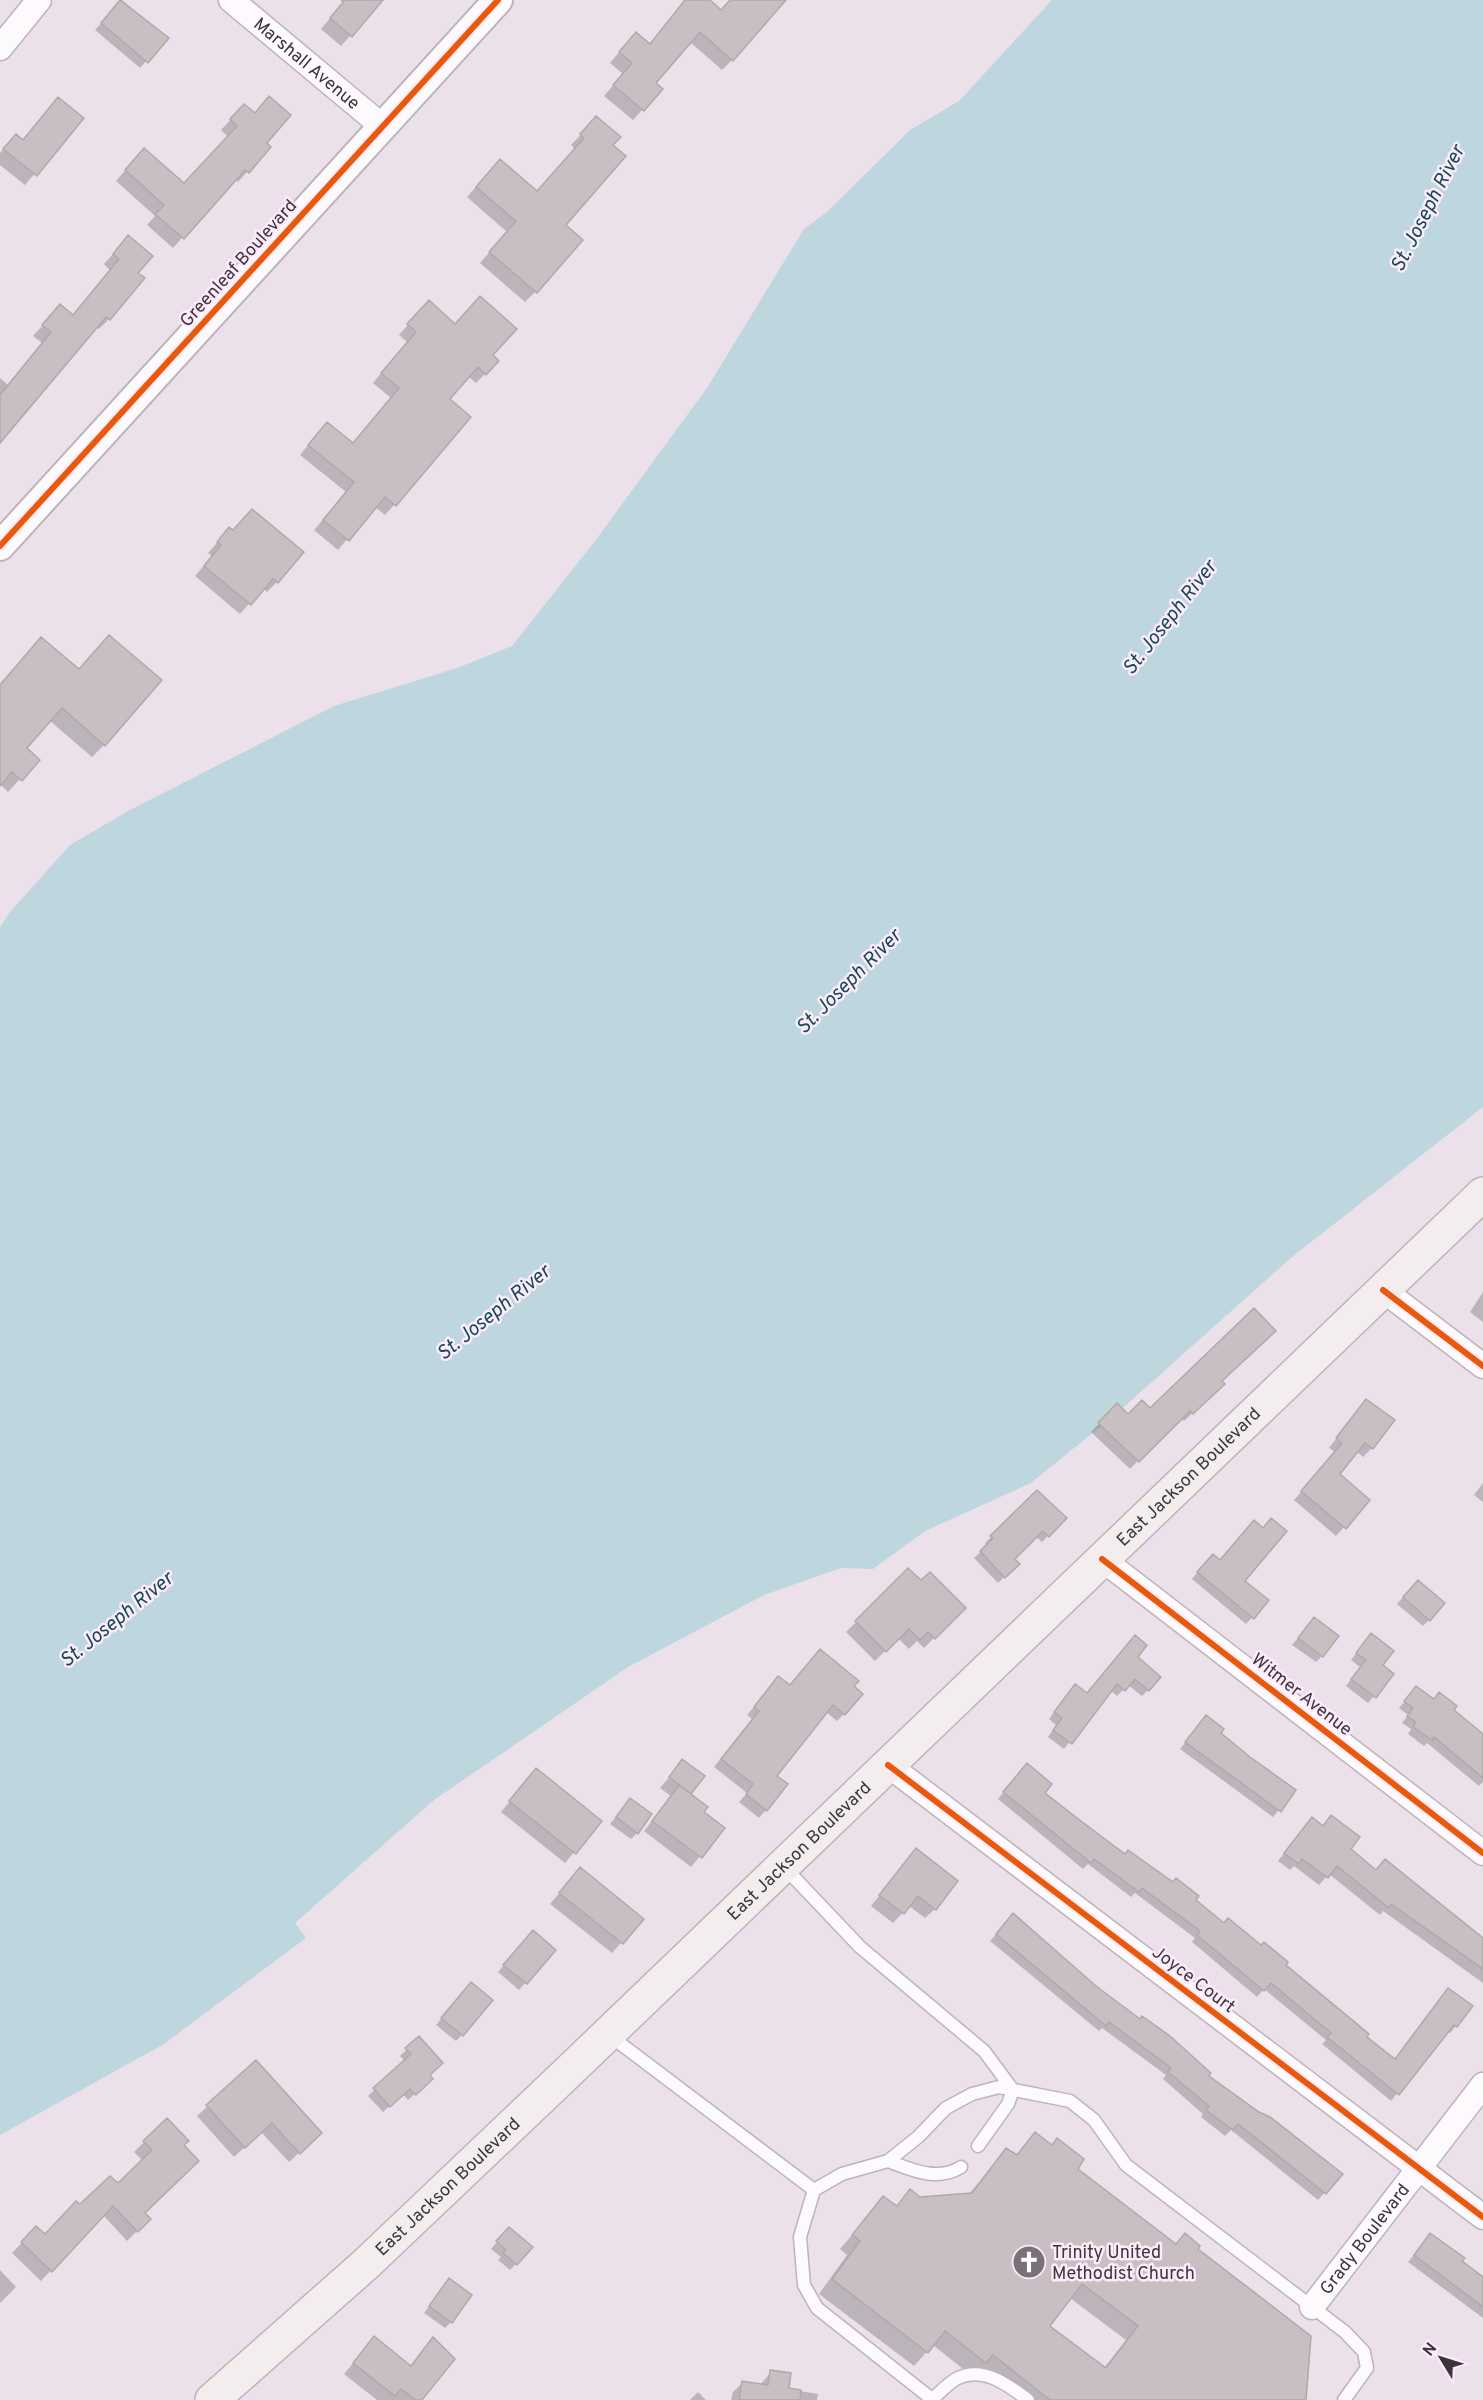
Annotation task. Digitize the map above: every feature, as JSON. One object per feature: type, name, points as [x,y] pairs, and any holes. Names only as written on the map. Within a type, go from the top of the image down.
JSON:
[{"type":"main road","name":"East Jackson Boulevard","points":[[212,2400],[366,2264],[1483,1194]]},
{"type":"street","points":[[0,48],[39,0]]},
{"type":"street","name":"Marshall Avenue","points":[[231,0],[382,126]]},
{"type":"street","name":"Greenleaf Boulevard","points":[[0,546],[498,0]]},
{"type":"street","points":[[1383,1290],[1483,1366]]},
{"type":"street","name":"Witmer Avenue","points":[[1102,1559],[1483,1853]]},
{"type":"street","name":"Joyce Court","points":[[888,1765],[1483,2217]]},
{"type":"street","name":"Grady Boulevard","points":[[1312,2307],[1483,2085]]},
{"type":"lane","points":[[782,1866],[860,1947],[984,2050],[1013,2090]]},
{"type":"lane","points":[[608,2034],[814,2190]]},
{"type":"lane","points":[[1028,2400],[1006,2383],[980,2373],[958,2378],[932,2400],[817,2308],[804,2285],[800,2238],[814,2190],[842,2174],[888,2161],[954,2103],[972,2094],[999,2087],[1070,2102],[1094,2120],[1126,2164],[1345,2332],[1364,2352],[1367,2368],[1344,2400]]},
{"type":"lane","points":[[978,2145],[1008,2104],[1013,2090]]},
{"type":"lane","points":[[888,2161],[917,2172],[938,2175],[961,2167]]},
{"type":"water","name":"St. Joseph River","points":[[1052,0],[1483,0],[1483,1107],[1292,1257],[1117,1413],[1031,1483],[925,1531],[873,1569],[841,1568],[764,1595],[628,1667],[434,1800],[295,1923],[306,1938],[164,2044],[0,2135],[0,927],[10,912],[70,845],[130,810],[334,706],[457,668],[512,646],[595,541],[707,388],[804,229],[828,211],[910,130],[959,101]]},
{"type":"building","points":[[120,0],[169,38],[148,63],[101,23]]},
{"type":"building","points":[[345,0],[383,0],[352,37],[330,18]]},
{"type":"building","points":[[685,0],[710,0],[721,10],[730,0],[786,0],[733,61],[700,32],[656,83],[663,89],[644,111],[613,85],[632,63],[619,52],[636,32],[650,44]]},
{"type":"building","points":[[269,96],[291,115],[267,143],[271,147],[249,173],[245,170],[184,239],[155,214],[164,205],[125,170],[144,148],[184,183],[237,126],[230,119],[244,104],[255,113]]},
{"type":"building","points":[[58,97],[84,118],[37,176],[3,149],[16,134],[23,140]]},
{"type":"building","points":[[596,116],[621,137],[613,145],[626,156],[566,225],[583,240],[537,293],[489,252],[516,221],[476,187],[500,159],[537,191],[584,138],[580,134]]},
{"type":"building","points":[[128,235],[153,256],[138,273],[145,278],[110,320],[106,317],[0,443],[0,395],[51,332],[42,325],[60,304],[73,315],[119,259],[113,254]]},
{"type":"building","points":[[480,296],[517,329],[493,355],[499,361],[486,375],[478,367],[450,399],[471,417],[396,506],[385,497],[349,541],[323,520],[354,482],[308,445],[327,422],[353,443],[399,388],[381,373],[416,332],[407,324],[429,300],[455,324]]},
{"type":"building","points":[[252,509],[304,552],[278,583],[273,579],[251,605],[204,566],[221,545],[217,542],[229,527],[233,530]]},
{"type":"building","points":[[109,635],[162,680],[105,746],[62,708],[27,748],[40,760],[22,781],[12,772],[0,786],[0,685],[41,637],[79,669]]},
{"type":"building","points":[[1254,1308],[1276,1331],[1222,1381],[1225,1384],[1193,1414],[1190,1411],[1139,1462],[1098,1423],[1117,1403],[1128,1414],[1142,1400],[1150,1408]]},
{"type":"building","points":[[1366,1399],[1395,1420],[1373,1449],[1365,1443],[1340,1474],[1370,1500],[1346,1529],[1301,1491],[1342,1443],[1336,1438]]},
{"type":"building","points":[[1037,1490],[1067,1518],[1049,1537],[1043,1531],[1015,1559],[1020,1564],[1005,1578],[980,1551],[993,1538],[990,1536]]},
{"type":"building","points":[[1271,1518],[1287,1531],[1245,1581],[1269,1600],[1254,1619],[1197,1572],[1213,1554],[1220,1560],[1254,1520],[1263,1528]]},
{"type":"building","points":[[908,1568],[921,1580],[930,1572],[966,1608],[935,1639],[928,1632],[920,1640],[909,1629],[886,1652],[855,1621]]},
{"type":"building","points":[[1418,1580],[1445,1603],[1430,1621],[1403,1597]]},
{"type":"building","points":[[1314,1617],[1339,1636],[1323,1657],[1298,1638]]},
{"type":"building","points":[[1371,1633],[1394,1651],[1383,1665],[1394,1674],[1376,1698],[1351,1679],[1366,1660],[1356,1653]]},
{"type":"building","points":[[1135,1635],[1147,1645],[1138,1657],[1161,1677],[1149,1691],[1135,1679],[1125,1691],[1117,1684],[1072,1744],[1053,1730],[1062,1718],[1054,1712],[1075,1684],[1087,1693]]},
{"type":"building","points":[[820,1649],[859,1681],[854,1686],[863,1694],[845,1715],[833,1705],[777,1776],[788,1784],[767,1811],[746,1794],[753,1784],[721,1759],[759,1711],[754,1707],[778,1676],[790,1685]]},
{"type":"building","points":[[1416,1686],[1434,1699],[1439,1692],[1457,1706],[1454,1710],[1483,1734],[1483,1778],[1434,1737],[1432,1740],[1413,1727],[1416,1722],[1407,1716],[1413,1708],[1404,1701]]},
{"type":"building","points":[[1206,1715],[1224,1729],[1221,1733],[1296,1790],[1281,1812],[1185,1742]]},
{"type":"building","points":[[682,1759],[705,1776],[691,1794],[669,1777]]},
{"type":"building","points":[[1027,1763],[1052,1784],[1045,1793],[1125,1854],[1128,1850],[1173,1882],[1176,1878],[1199,1896],[1196,1900],[1224,1923],[1228,1918],[1261,1945],[1264,1942],[1288,1962],[1286,1965],[1369,2034],[1367,2037],[1395,2059],[1448,1988],[1473,2006],[1457,2027],[1454,2025],[1399,2095],[1327,2037],[1331,2033],[1271,1983],[1264,1991],[1197,1935],[1200,1931],[1142,1888],[1139,1892],[1094,1859],[1091,1863],[1003,1792]]},
{"type":"building","points":[[536,1768],[602,1821],[576,1854],[509,1801]]},
{"type":"building","points":[[679,1785],[708,1807],[704,1812],[725,1828],[702,1858],[652,1821]]},
{"type":"building","points":[[630,1798],[652,1814],[638,1834],[616,1817]]},
{"type":"building","points":[[1331,1815],[1360,1837],[1351,1849],[1376,1870],[1385,1859],[1483,1938],[1483,1969],[1391,1904],[1389,1908],[1337,1866],[1328,1878],[1302,1859],[1299,1864],[1284,1853],[1312,1817],[1323,1826]]},
{"type":"building","points":[[916,1848],[958,1881],[936,1910],[918,1896],[904,1914],[879,1895]]},
{"type":"building","points":[[580,1867],[644,1919],[623,1944],[559,1893]]},
{"type":"building","points":[[1013,1913],[1096,1986],[1140,2019],[1142,2016],[1170,2036],[1211,2073],[1209,2076],[1259,2112],[1270,2117],[1343,2174],[1326,2194],[1238,2124],[1233,2130],[1206,2110],[1209,2106],[1168,2072],[1171,2068],[1109,2022],[1106,2026],[996,1934]]},
{"type":"building","points":[[533,1930],[556,1950],[527,1984],[503,1965]]},
{"type":"building","points":[[471,1982],[493,2000],[463,2036],[441,2018]]},
{"type":"building","points":[[419,2036],[443,2063],[430,2075],[433,2079],[416,2095],[410,2089],[390,2107],[373,2088],[411,2054],[405,2048]]},
{"type":"building","points":[[256,2060],[322,2133],[300,2154],[272,2123],[245,2148],[206,2105]]},
{"type":"building","points":[[167,2118],[189,2141],[184,2145],[199,2161],[145,2213],[151,2219],[138,2232],[113,2206],[52,2272],[21,2242],[36,2226],[45,2234],[76,2201],[80,2204],[110,2176],[118,2183],[152,2150],[143,2141]]},
{"type":"building","name":"Trinity United Methodist Church","points":[[1035,2132],[1052,2145],[1057,2138],[1084,2159],[1078,2169],[1176,2244],[1185,2233],[1200,2246],[1198,2249],[1311,2336],[1306,2400],[1050,2400],[993,2355],[986,2363],[945,2331],[928,2353],[832,2279],[860,2241],[852,2235],[883,2196],[897,2206],[910,2189],[920,2197],[972,2193],[1006,2148],[1017,2155]],"holes":[[[1082,2284],[1138,2326],[1106,2368],[1050,2326]]]},
{"type":"building","points":[[509,2227],[533,2247],[517,2265],[503,2253],[506,2250],[496,2241]]},
{"type":"building","points":[[1430,2233],[1465,2258],[1462,2261],[1483,2277],[1483,2307],[1414,2255]]},
{"type":"building","points":[[449,2278],[472,2295],[452,2323],[429,2306]]},
{"type":"building","points":[[374,2336],[411,2366],[433,2337],[455,2359],[422,2400],[416,2400],[401,2389],[395,2396],[353,2363]]},
{"type":"building","points":[[770,2370],[791,2373],[789,2388],[801,2390],[800,2400],[739,2400],[742,2381],[768,2385]]},
{"type":"cycle path","points":[[0,546],[498,0]]},
{"type":"cycle path","points":[[1383,1290],[1483,1366]]},
{"type":"cycle path","points":[[1102,1559],[1483,1853]]},
{"type":"cycle path","points":[[888,1765],[1483,2217]]},
{"type":"place","name":"Trinity United Methodist Church","points":[[1029,2262]]}]
